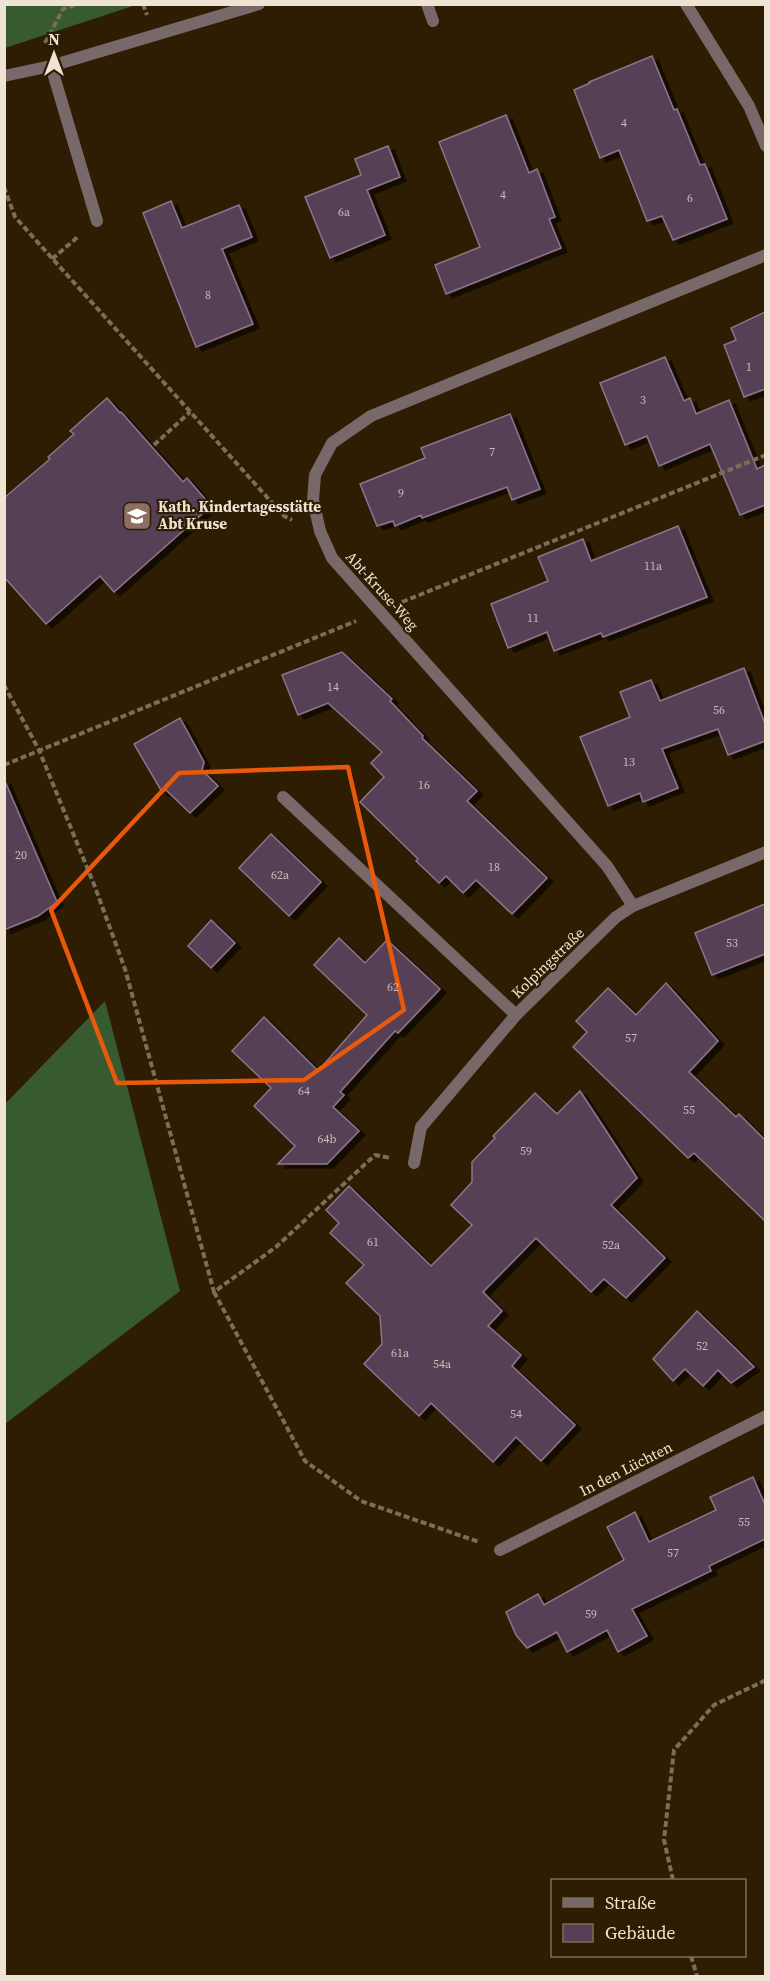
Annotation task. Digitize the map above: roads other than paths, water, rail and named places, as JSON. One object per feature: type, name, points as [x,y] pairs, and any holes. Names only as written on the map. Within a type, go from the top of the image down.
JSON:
[{"type":"street","points":[[4,76],[51,66],[259,4]]},
{"type":"street","points":[[427,4],[433,21]]},
{"type":"street","points":[[686,4],[749,106],[765,146]]},
{"type":"street","points":[[51,66],[97,221]]},
{"type":"street","name":"Abt-Kruse-Weg","points":[[633,906],[607,866],[332,558],[320,531],[313,501],[315,475],[332,443],[371,416],[765,255]]},
{"type":"street","points":[[283,797],[516,1015]]},
{"type":"street","name":"Kolpingstraße","points":[[414,1163],[421,1127],[516,1015],[616,917],[633,906],[765,852]]},
{"type":"street","name":"In den Lüchten","points":[[500,1550],[765,1416]]},
{"type":"place","name":"Kath. Kindertagesstätte Abt Kruse","points":[[137,516]]}]
